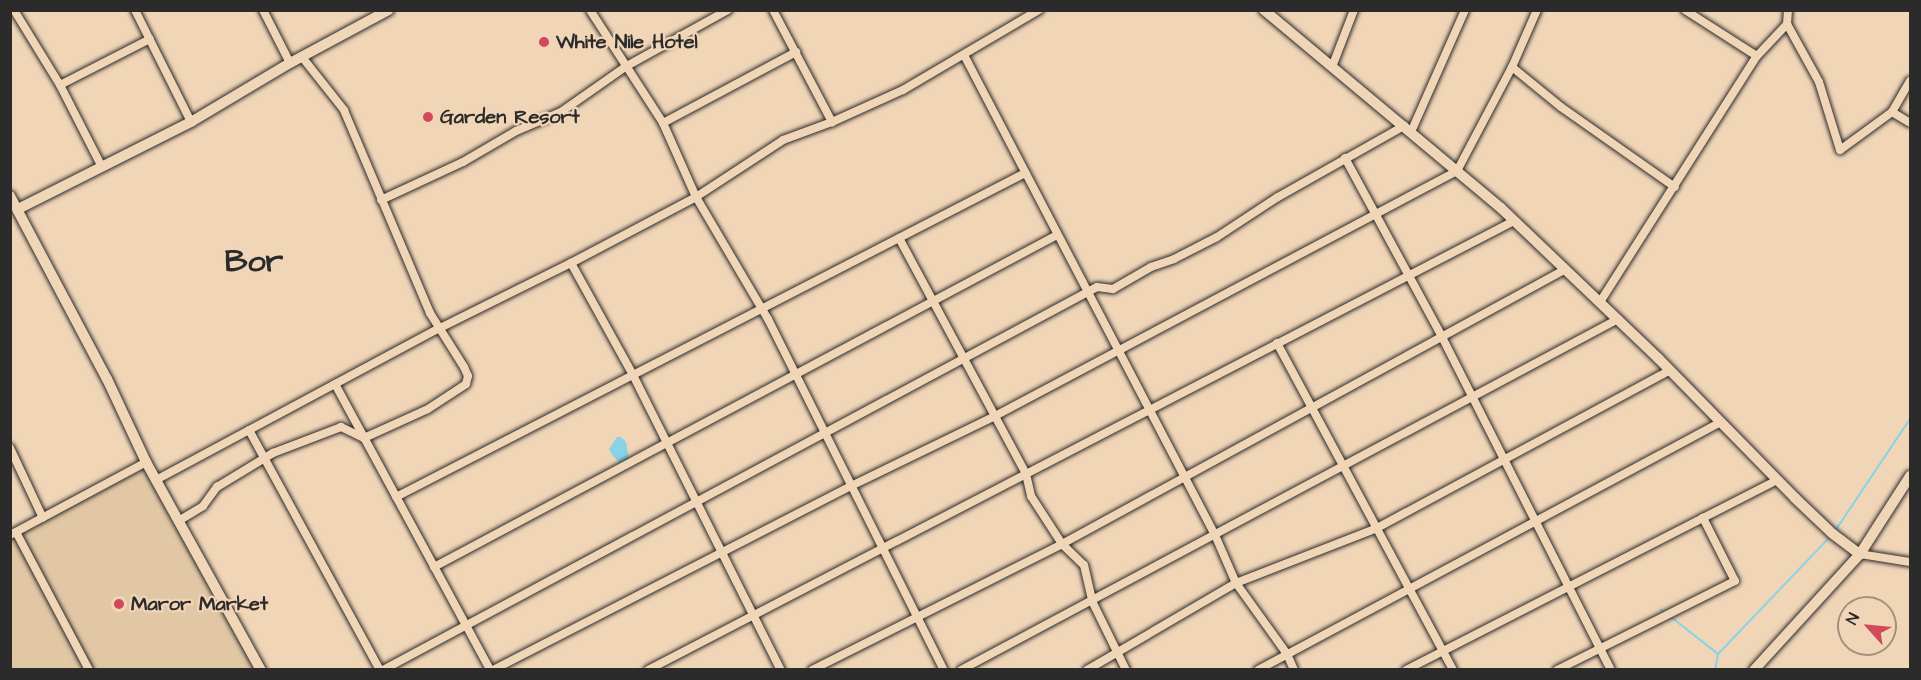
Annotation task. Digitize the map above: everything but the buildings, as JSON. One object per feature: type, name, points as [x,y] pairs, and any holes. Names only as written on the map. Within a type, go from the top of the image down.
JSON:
[{"type":"street","points":[[14,10],[60,85],[102,167]]},
{"type":"street","points":[[135,10],[191,122]]},
{"type":"street","points":[[263,10],[290,63]]},
{"type":"street","points":[[14,210],[191,122],[290,63],[389,10]]},
{"type":"street","points":[[590,10],[663,123],[696,196],[762,309],[944,669]]},
{"type":"street","points":[[381,200],[463,162],[516,131],[561,112],[625,67],[728,10]]},
{"type":"street","points":[[773,10],[831,122]]},
{"type":"street","points":[[156,480],[438,329],[571,263],[696,196],[767,148],[903,90],[1039,10]]},
{"type":"street","points":[[1264,10],[1514,221],[1670,370],[1833,534],[1860,554],[1911,562]]},
{"type":"street","points":[[1332,67],[1354,10]]},
{"type":"street","points":[[249,430],[381,669],[698,503],[1097,287],[1113,289],[1151,267],[1174,259],[1206,243],[1345,158],[1407,129],[1466,10]]},
{"type":"street","points":[[335,384],[491,669],[851,486],[995,416],[1456,171],[1512,68],[1537,10]]},
{"type":"street","points":[[1685,10],[1757,56]]},
{"type":"street","points":[[1788,10],[1787,24],[1820,82],[1840,150],[1892,112],[1911,81]]},
{"type":"street","points":[[1600,302],[1676,187],[1757,56],[1787,24]]},
{"type":"street","points":[[60,85],[150,39]]},
{"type":"street","points":[[663,123],[796,52]]},
{"type":"street","points":[[964,55],[1086,293],[1215,535],[1236,583],[1287,654],[1294,669]]},
{"type":"street","points":[[180,520],[203,506],[218,487],[264,458],[341,428],[364,438],[428,409],[466,384],[468,376],[464,366],[438,329],[344,110],[302,57]]},
{"type":"street","points":[[1512,68],[1561,107],[1676,187]]},
{"type":"street","points":[[1892,112],[1911,123]]},
{"type":"street","points":[[1345,158],[1442,337],[1611,669]]},
{"type":"street","points":[[396,497],[1025,173]]},
{"type":"street","points":[[10,196],[14,210],[107,380],[146,462],[261,669]]},
{"type":"street","points":[[648,669],[1514,221]]},
{"type":"street","points":[[434,567],[1057,235]]},
{"type":"street","points":[[899,238],[1026,474],[1031,496],[1062,544],[1084,565],[1092,601],[1126,669]]},
{"type":"street","points":[[571,263],[633,375],[781,669]]},
{"type":"street","points":[[812,669],[1062,544],[1566,269]]},
{"type":"street","points":[[961,669],[1618,319]]},
{"type":"street","points":[[1277,343],[1452,669]]},
{"type":"street","points":[[1087,669],[1236,583],[1377,528],[1670,370]]},
{"type":"street","points":[[1258,669],[1721,423]]},
{"type":"street","points":[[10,448],[43,518]]},
{"type":"street","points":[[89,669],[13,533],[146,462]]},
{"type":"street","points":[[1754,669],[1860,554],[1911,476]]},
{"type":"street","points":[[1406,669],[1777,480]]},
{"type":"street","points":[[1557,669],[1735,581],[1703,518]]},
{"type":"shaded area","name":"Maror Market","points":[[148,466],[265,670],[11,670],[11,538]]},
{"type":"water","points":[[617,437],[621,437],[626,442],[629,460],[620,463],[609,449]]},
{"type":"waterway","points":[[1835,531],[1910,419]]},
{"type":"waterway","points":[[1715,670],[1718,654],[1830,537]]},
{"type":"waterway","points":[[1661,610],[1666,614]]},
{"type":"waterway","points":[[1671,617],[1718,654]]},
{"type":"place","name":"White Nile Hotel","points":[[544,42]]},
{"type":"place","name":"Garden Resort","points":[[428,117]]},
{"type":"place","name":"Maror Market","points":[[119,604]]},
{"type":"district","name":"Bor","points":[[254,262]]}]
